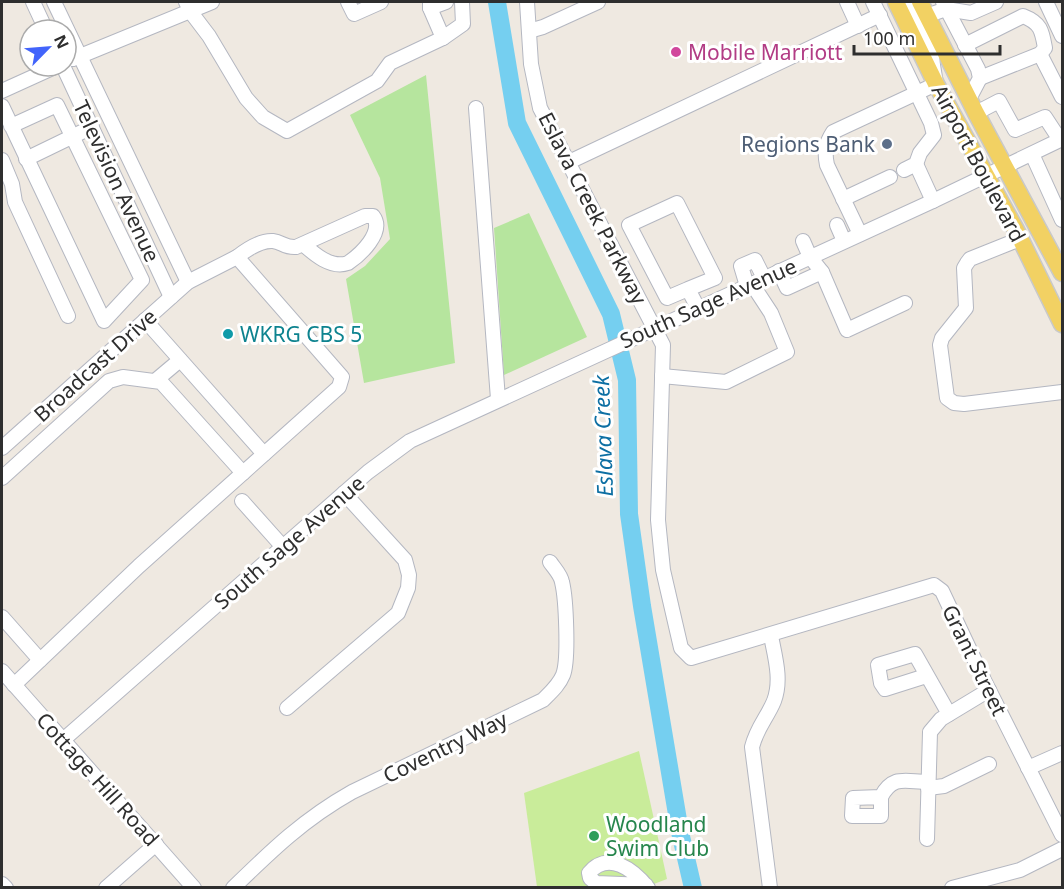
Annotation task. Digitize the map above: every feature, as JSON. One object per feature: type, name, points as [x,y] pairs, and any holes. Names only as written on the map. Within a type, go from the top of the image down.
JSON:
[{"type":"main road","name":"Airport Boulevard","points":[[896,2],[936,84],[1020,239],[1062,324]]},
{"type":"main road","name":"Airport Boulevard","points":[[921,12],[1062,273]]},
{"type":"street","points":[[33,2],[40,18]]},
{"type":"street","name":"Television Avenue","points":[[54,2],[188,282]]},
{"type":"street","points":[[80,56],[188,6],[213,2]]},
{"type":"street","points":[[348,2],[354,14],[381,2]]},
{"type":"street","points":[[442,38],[430,5],[446,2]]},
{"type":"street","points":[[188,6],[246,98],[263,117],[287,131],[377,81],[390,63],[442,38],[464,24],[462,2]]},
{"type":"street","name":"Eslava Creek Parkway","points":[[527,2],[531,64],[540,108],[663,345],[657,488],[658,519],[663,570],[681,648],[691,658]]},
{"type":"street","points":[[529,31],[598,2]]},
{"type":"street","points":[[847,2],[858,26]]},
{"type":"street","points":[[873,2],[931,123],[934,135],[910,167],[933,201]]},
{"type":"street","points":[[860,234],[827,165],[825,153],[827,142],[833,132],[936,84],[921,12],[908,2]]},
{"type":"street","points":[[921,12],[944,5],[971,13],[996,2]]},
{"type":"street","points":[[1046,2],[1062,36]]},
{"type":"street","points":[[944,5],[978,69],[980,78],[972,106],[999,101],[1015,130],[1045,117],[1061,140]]},
{"type":"street","points":[[569,162],[880,15]]},
{"type":"street","points":[[965,45],[1023,16],[1034,20],[1042,32],[1045,48],[1040,54],[980,78]]},
{"type":"street","points":[[1040,54],[1062,97]]},
{"type":"street","points":[[2,91],[31,78]]},
{"type":"street","name":"Television Avenue","points":[[69,78],[171,297]]},
{"type":"street","points":[[2,106],[11,126],[26,159],[104,321],[142,280],[57,105],[11,126]]},
{"type":"street","points":[[476,108],[498,399]]},
{"type":"street","points":[[26,159],[92,127]]},
{"type":"street","name":"South Sage Avenue","points":[[63,740],[368,472],[410,441],[1061,140]]},
{"type":"street","points":[[1032,154],[1062,220]]},
{"type":"street","points":[[2,160],[12,184],[15,202],[68,316]]},
{"type":"street","points":[[843,199],[890,177]]},
{"type":"street","points":[[128,204],[146,195]]},
{"type":"street","points":[[607,235],[677,203],[715,278],[668,298],[629,225]]},
{"type":"street","points":[[365,216],[374,216],[376,219],[376,231],[371,239],[354,260],[342,265],[315,255],[303,244],[365,216]]},
{"type":"street","points":[[837,225],[844,241]]},
{"type":"street","points":[[1020,239],[970,259],[964,268],[966,308],[942,338],[940,345],[947,398],[954,403],[964,404],[1062,392]]},
{"type":"street","points":[[803,241],[810,257],[822,272],[847,330],[905,303]]},
{"type":"street","name":"Broadcast Drive","points":[[2,448],[188,282],[265,242],[277,242],[290,248],[303,244]]},
{"type":"street","points":[[14,685],[139,566],[339,387],[342,377],[237,257]]},
{"type":"street","points":[[779,271],[787,288],[822,272]]},
{"type":"street","points":[[662,376],[726,382],[787,352],[771,313],[754,283]]},
{"type":"street","points":[[688,289],[698,308]]},
{"type":"street","points":[[145,320],[264,454]]},
{"type":"street","points":[[102,359],[117,378]]},
{"type":"street","points":[[155,381],[180,360]]},
{"type":"street","points":[[2,478],[109,381],[117,378],[155,381],[163,384],[243,473]]},
{"type":"street","points":[[287,708],[398,613],[408,588],[409,575],[405,560],[344,493]]},
{"type":"street","points":[[242,501],[283,547]]},
{"type":"street","name":"Coventry Way","points":[[233,888],[280,842],[324,808],[352,792],[543,700],[556,688],[566,663],[566,644],[562,580],[550,562]]},
{"type":"street","name":"Grant Street","points":[[691,658],[771,636],[934,585],[942,591],[1062,836]]},
{"type":"street","points":[[2,617],[40,660]]},
{"type":"street","points":[[770,888],[752,747],[756,732],[775,700],[778,686],[778,671],[771,636]]},
{"type":"street","name":"Cottage Hill Road","points":[[2,671],[194,888]]},
{"type":"street","points":[[926,676],[949,714]]},
{"type":"street","points":[[927,839],[930,732],[941,719],[989,690]]},
{"type":"street","points":[[1029,768],[1062,753]]},
{"type":"street","points":[[881,796],[893,781],[944,786],[989,764]]},
{"type":"street","points":[[106,888],[156,844]]},
{"type":"street","points":[[952,888],[1020,870],[1062,849]]},
{"type":"street","points":[[2,884],[6,888]]},
{"type":"green space","points":[[426,75],[455,363],[364,383],[346,279],[365,266],[390,239],[380,178],[350,115]]},
{"type":"green space","points":[[529,213],[587,337],[504,375],[494,228]]},
{"type":"green space","name":"Woodland Swim Club","points":[[639,751],[667,879],[646,887],[537,887],[524,793]]},
{"type":"waterway","name":"Eslava Creek","points":[[497,2],[517,123],[611,314],[627,380],[629,514],[680,832],[693,888]]},
{"type":"place","name":"Mobile Marriott","points":[[676,52]]},
{"type":"place","name":"Regions Bank","points":[[887,144]]},
{"type":"place","name":"WKRG CBS 5","points":[[228,334]]},
{"type":"place","name":"Woodland Swim Club","points":[[594,836]]}]
